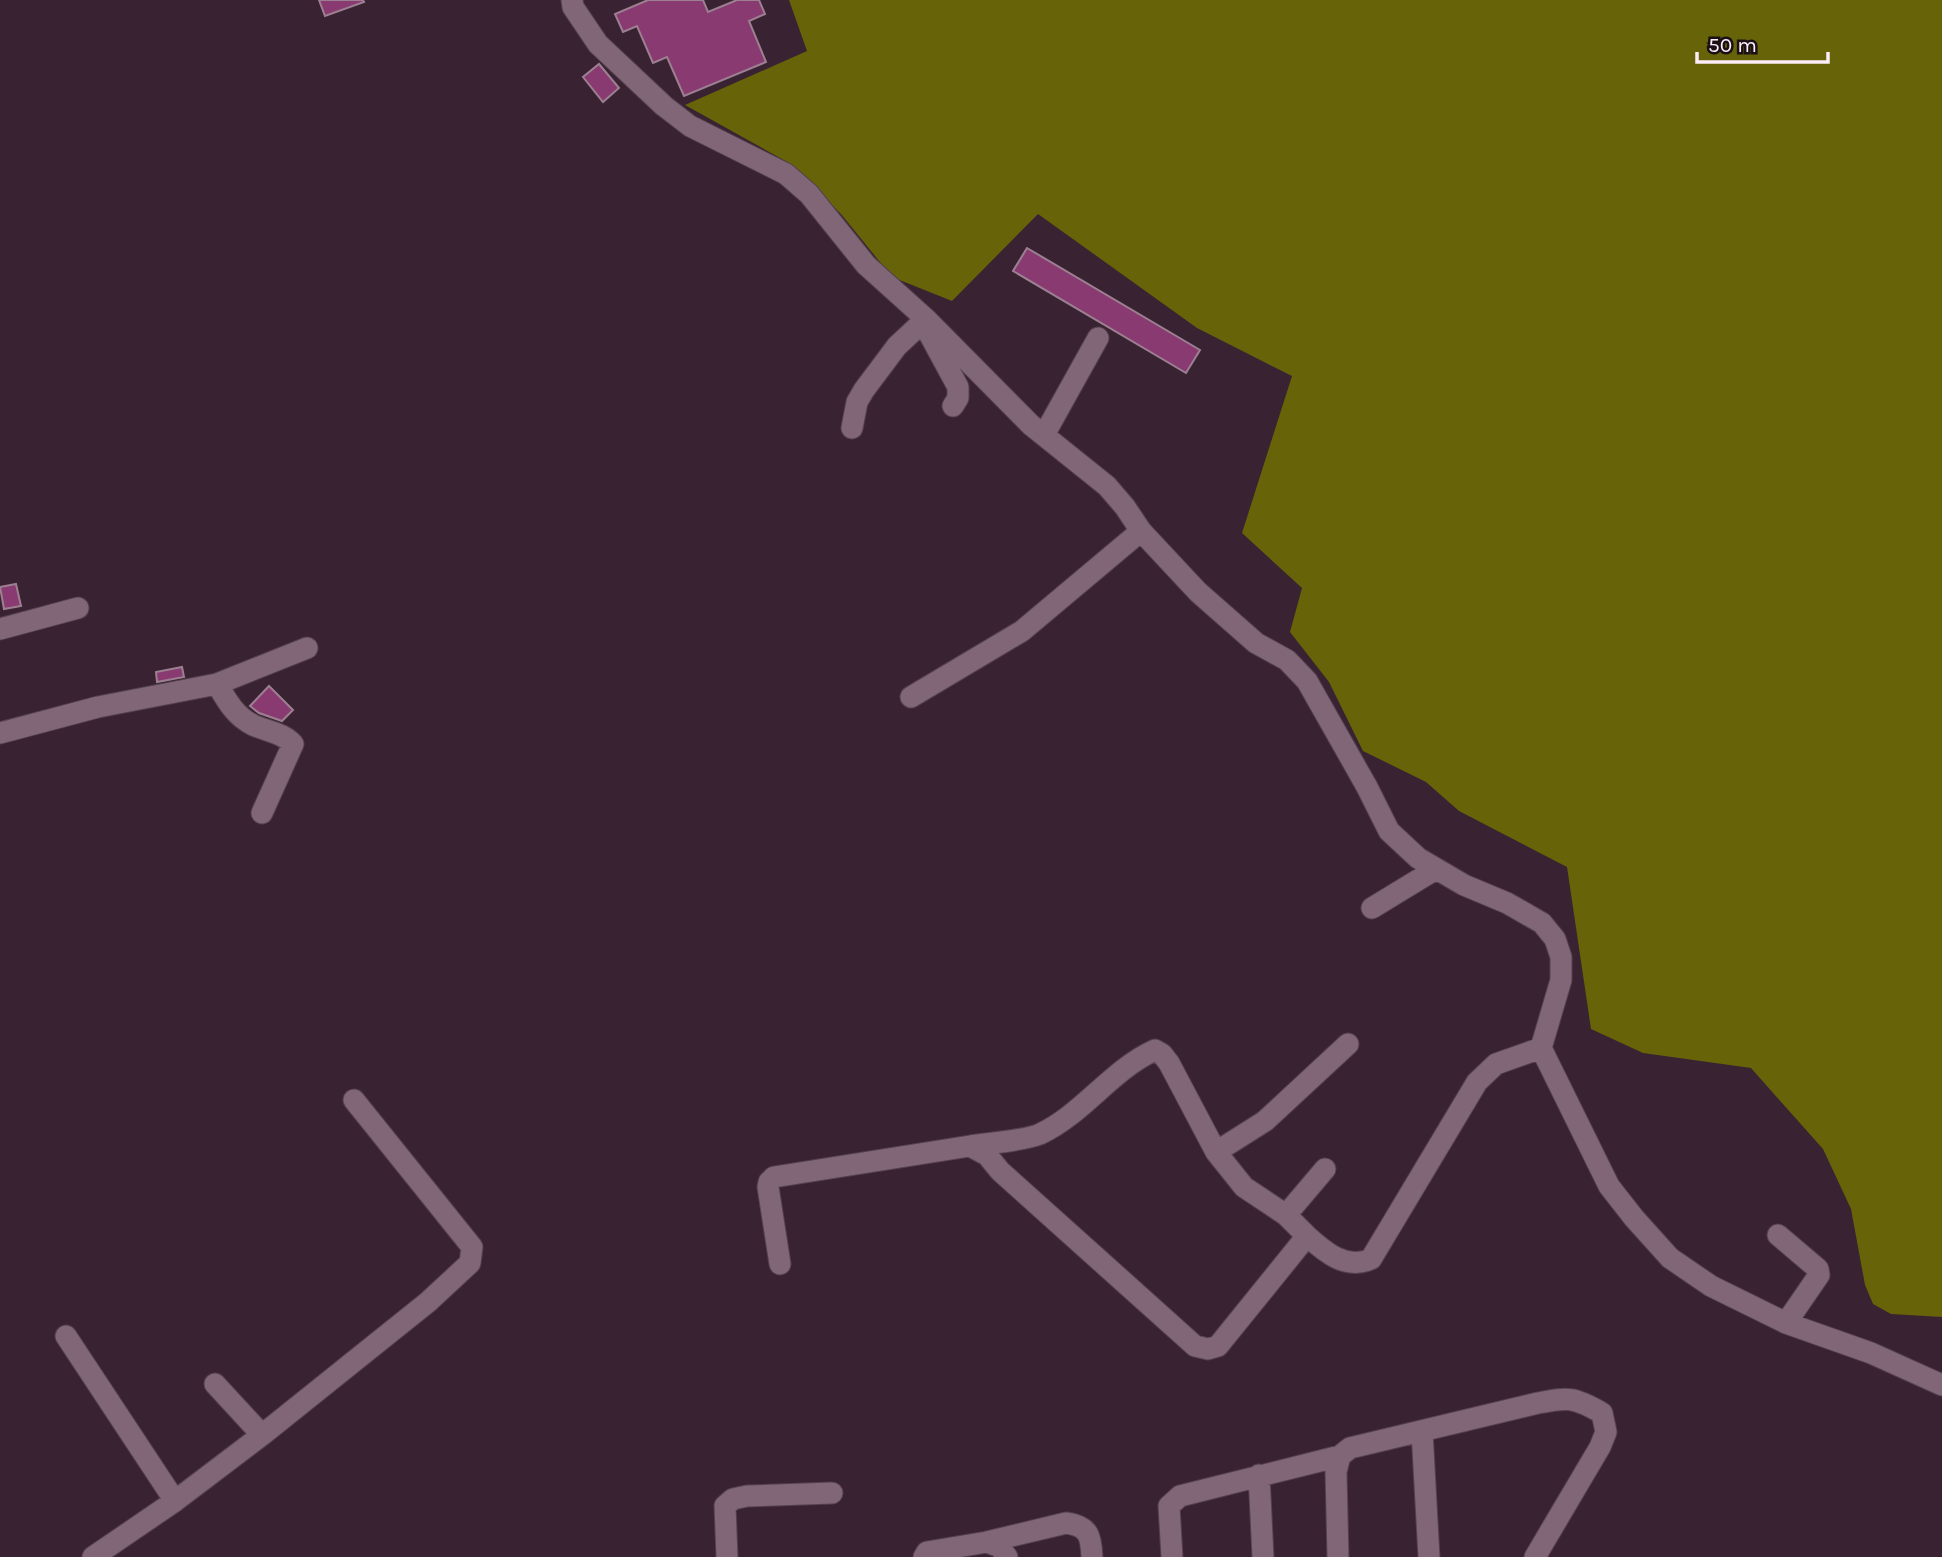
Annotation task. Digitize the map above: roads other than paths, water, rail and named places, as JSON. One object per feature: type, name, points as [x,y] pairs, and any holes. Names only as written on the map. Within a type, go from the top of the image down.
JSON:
[{"type":"street","points":[[572,0],[573,8],[598,44],[664,106],[690,126],[786,174],[809,194],[866,265],[1044,435],[1107,486],[1141,531],[1198,592],[1256,643],[1287,660],[1307,681],[1389,831],[1418,859],[1542,923],[1555,939],[1561,957],[1561,980],[1541,1048],[1609,1186],[1670,1258],[1711,1286],[1786,1323],[1871,1353],[1942,1385]]},
{"type":"street","points":[[925,321],[942,361],[958,387],[958,398],[953,406]]},
{"type":"street","points":[[852,428],[857,402],[864,390],[897,346],[925,321]]},
{"type":"street","points":[[1044,435],[1098,338]]},
{"type":"street","points":[[911,697],[1022,631],[1141,531]]},
{"type":"street","points":[[0,629],[78,608]]},
{"type":"street","points":[[0,733],[98,706],[217,684],[307,648]]},
{"type":"street","points":[[217,684],[230,708],[251,724],[288,739],[293,744],[262,813]]},
{"type":"street","points":[[1373,908],[1436,869]]},
{"type":"street","points":[[1216,1152],[1265,1121],[1348,1044]]},
{"type":"street","points":[[780,1264],[768,1187],[774,1177],[1038,1135],[1065,1119],[1132,1062],[1155,1050],[1162,1054],[1168,1063],[1216,1152],[1244,1186],[1286,1215],[1324,1251],[1347,1263],[1362,1263],[1371,1259],[1477,1082],[1496,1064],[1541,1048]]},
{"type":"street","points":[[93,1557],[175,1501],[262,1435],[428,1302],[470,1263],[473,1256],[472,1247],[354,1100]]},
{"type":"street","points":[[970,1146],[987,1155],[1000,1171],[1195,1346],[1209,1349],[1218,1346],[1307,1236]]},
{"type":"street","points":[[1286,1215],[1325,1168]]},
{"type":"street","points":[[1778,1235],[1818,1269],[1819,1275],[1786,1323]]},
{"type":"street","points":[[66,1336],[175,1501]]},
{"type":"street","points":[[215,1384],[262,1435]]},
{"type":"street","points":[[1172,1557],[1169,1506],[1180,1496],[1340,1456],[1350,1448],[1566,1398],[1581,1401],[1602,1413],[1606,1432],[1600,1447],[1535,1557]]},
{"type":"street","points":[[1422,1431],[1429,1557]]},
{"type":"street","points":[[1338,1557],[1336,1472],[1340,1456]]},
{"type":"street","points":[[1259,1475],[1263,1557]]},
{"type":"street","points":[[727,1557],[725,1506],[733,1499],[747,1496],[832,1493]]},
{"type":"street","points":[[905,1557],[926,1555],[1066,1523],[1080,1525],[1086,1530],[1092,1543],[1092,1557]]},
{"type":"street","points":[[987,1542],[1000,1547],[1007,1557]]}]
